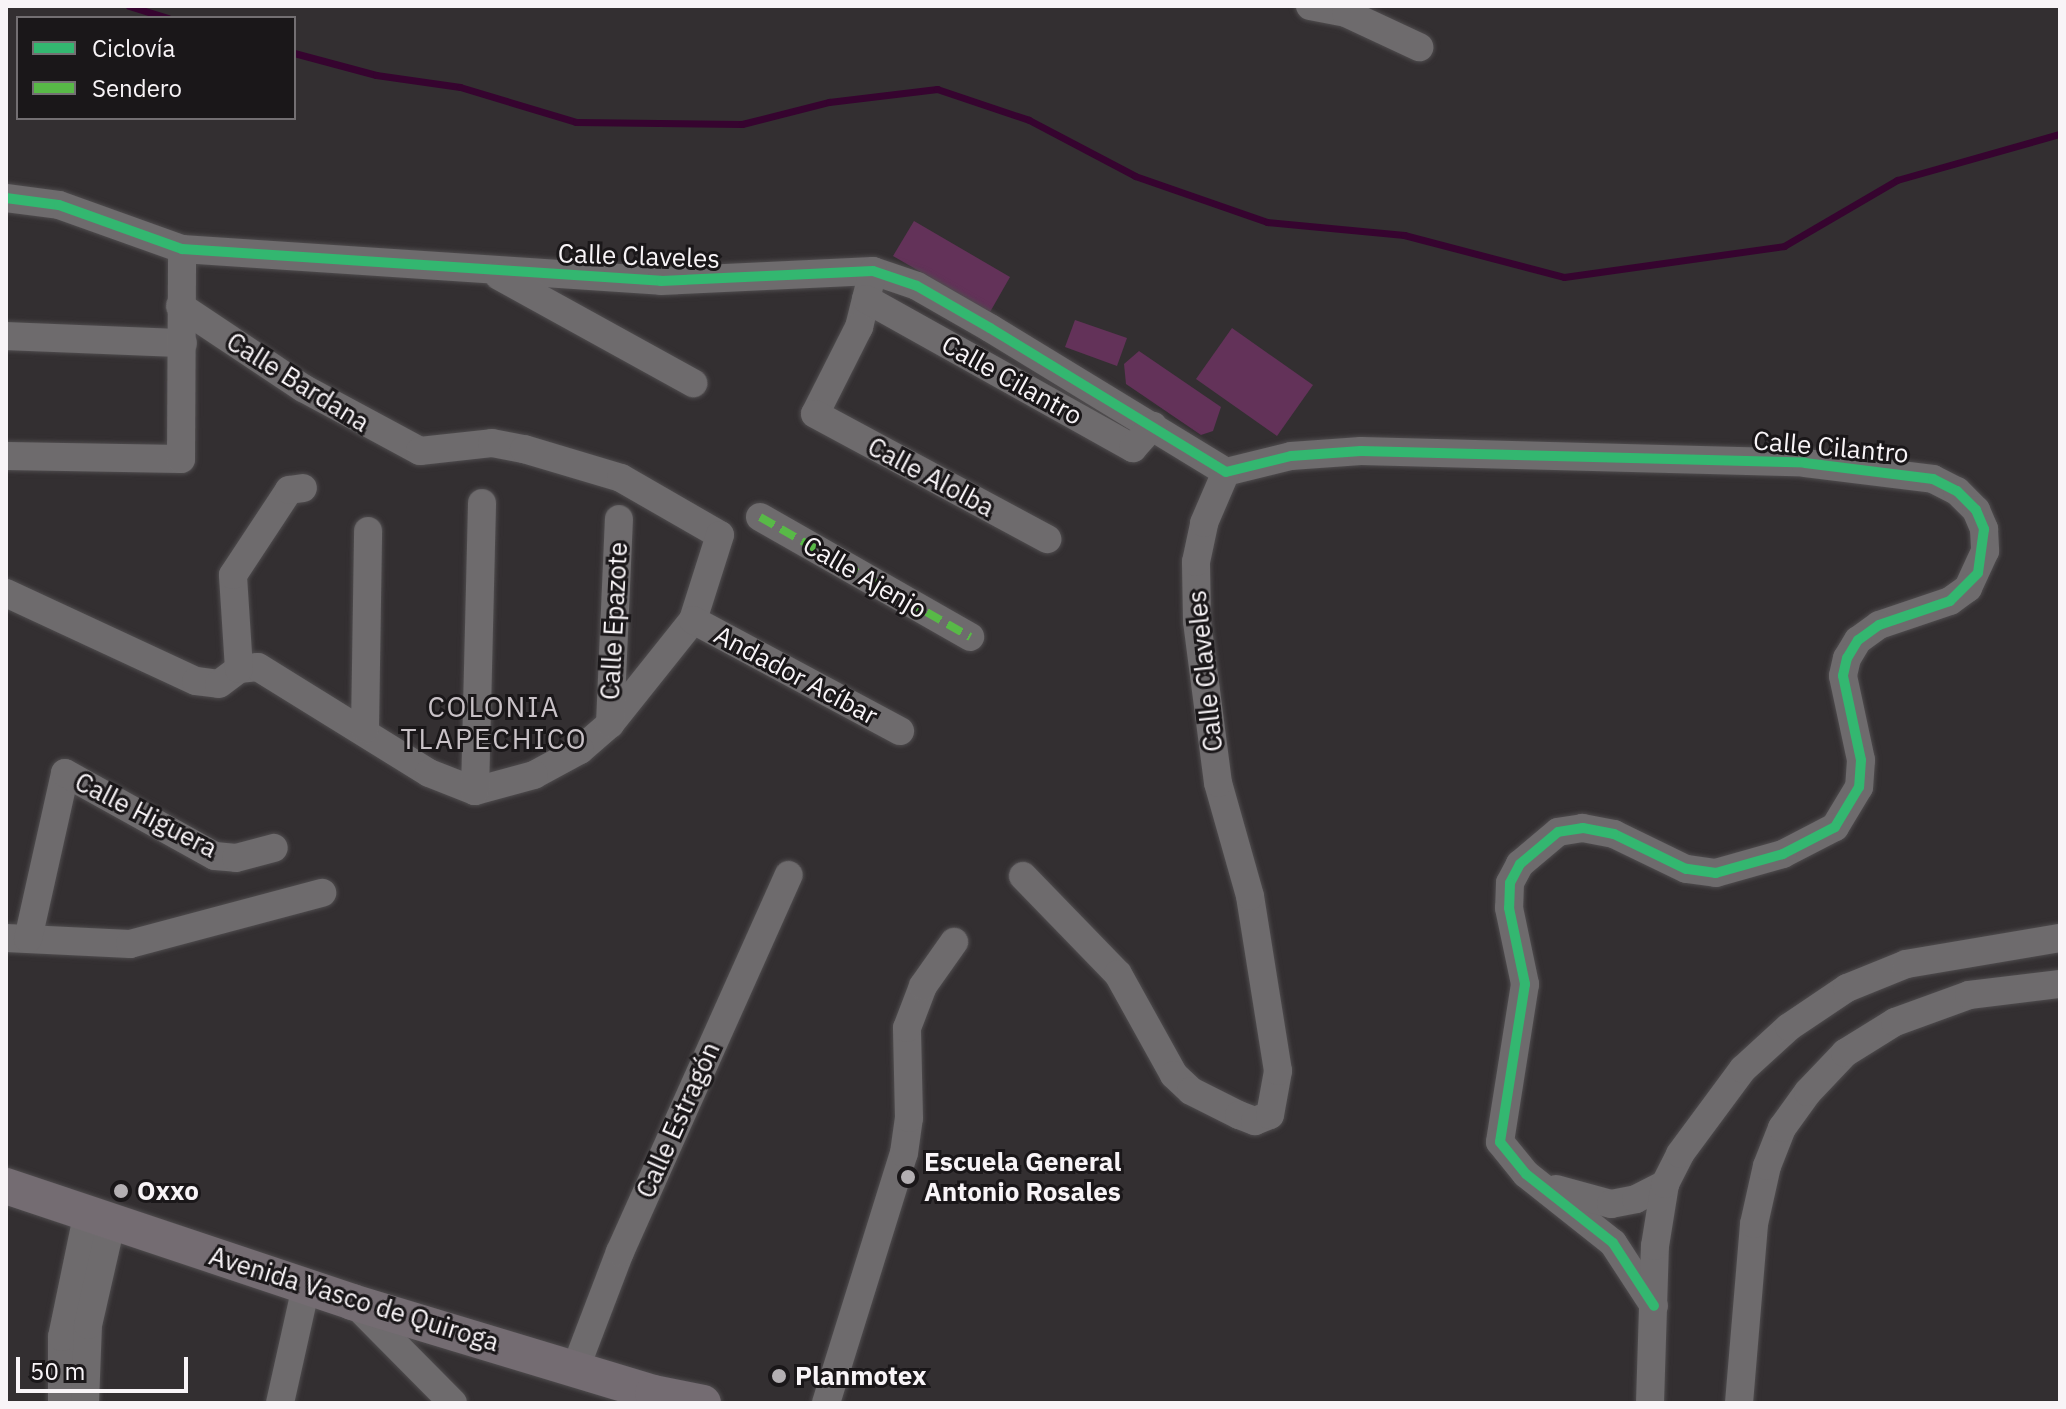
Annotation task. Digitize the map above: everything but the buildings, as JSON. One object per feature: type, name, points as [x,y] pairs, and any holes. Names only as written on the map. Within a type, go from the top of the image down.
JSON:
[{"type":"main road","name":"Avenida Vasco de Quiroga","points":[[6,1186],[352,1302],[576,1367],[653,1393],[703,1403]]},
{"type":"street","points":[[1310,6],[1346,13],[1419,47]]},
{"type":"street","name":"Calle Claveles","points":[[6,198],[59,205],[182,249],[491,272],[719,282],[873,271],[941,300],[1226,472],[1204,523],[1196,562],[1197,621],[1218,783],[1250,896],[1278,1071],[1270,1115],[1255,1121],[1239,1115],[1191,1091],[1174,1075],[1118,974],[1023,876]]},
{"type":"street","points":[[6,456],[181,459],[182,249]]},
{"type":"street","points":[[866,299],[873,271]]},
{"type":"street","points":[[491,272],[693,383]]},
{"type":"street","name":"Calle Alolba","points":[[866,299],[859,327],[815,414],[1047,539]]},
{"type":"street","name":"Calle Cilantro","points":[[866,299],[1133,448],[1153,426]]},
{"type":"street","name":"Calle Bardana","points":[[180,306],[303,388],[420,451],[492,443],[524,449],[621,478],[720,535]]},
{"type":"street","points":[[6,336],[183,343]]},
{"type":"street","name":"Calle Cilantro","points":[[1226,472],[1291,456],[1361,451],[1805,463],[1933,479],[1957,491],[1976,510],[1984,529],[1985,551],[1968,588],[1950,601],[1879,625],[1858,640],[1847,658],[1843,676],[1861,760],[1859,787],[1835,827],[1783,854],[1716,873],[1686,869],[1614,834],[1583,828],[1558,832],[1520,864],[1510,883],[1509,908],[1525,984],[1499,1121],[1500,1142],[1510,1158],[1613,1243],[1654,1306]]},
{"type":"street","points":[[239,669],[233,575],[289,490],[303,488]]},
{"type":"street","points":[[6,593],[196,681],[219,684],[239,669],[258,667],[365,729],[429,773],[475,791],[482,503]]},
{"type":"street","name":"Calle Ajenjo","points":[[760,517],[970,637]]},
{"type":"street","name":"Calle Epazote","points":[[610,724],[619,519]]},
{"type":"street","points":[[365,729],[368,531]]},
{"type":"street","name":"Calle Epazote","points":[[475,791],[534,775],[580,750],[610,724],[693,620],[720,535]]},
{"type":"street","name":"Andador Acíbar","points":[[693,620],[900,731]]},
{"type":"street","name":"Calle Higuera","points":[[17,938],[65,773],[215,856],[236,858],[274,848]]},
{"type":"street","name":"Calle Estragón","points":[[576,1367],[620,1252],[789,875]]},
{"type":"street","points":[[17,938],[130,944],[322,893]]},
{"type":"street","points":[[1652,1401],[1657,1214],[1665,1184],[1680,1154],[1743,1069],[1789,1027],[1847,988],[1906,964],[2060,938]]},
{"type":"street","points":[[826,1403],[904,1153],[909,1118],[907,1028],[923,986],[954,942]]},
{"type":"street","points":[[1739,1403],[1754,1224],[1767,1166],[1782,1128],[1808,1092],[1845,1053],[1895,1022],[1969,995],[2060,984]]},
{"type":"street","name":"Calle Cilantro","points":[[1547,1187],[1611,1204],[1636,1199],[1665,1184]]},
{"type":"street","points":[[62,1403],[62,1337],[100,1216]]},
{"type":"street","points":[[85,1403],[88,1325],[100,1216]]},
{"type":"street","points":[[280,1403],[306,1287]]},
{"type":"street","points":[[352,1302],[453,1403]]},
{"type":"shaded area","points":[[914,221],[1010,277],[990,312],[893,256]]},
{"type":"shaded area","points":[[1075,320],[1127,338],[1117,366],[1065,347]]},
{"type":"shaded area","points":[[1232,328],[1313,385],[1277,436],[1196,379]]},
{"type":"shaded area","points":[[1139,351],[1221,407],[1213,431],[1201,435],[1126,384],[1124,364]]},
{"type":"waterway","points":[[129,6],[162,16]]},
{"type":"waterway","points":[[296,54],[376,75],[460,87],[576,122],[742,124],[829,102],[937,89],[1029,120],[1135,176],[1267,222],[1404,235],[1564,277],[1784,246],[1897,180],[2060,134]]},
{"type":"marked path","points":[[760,517],[970,637]]},
{"type":"cycle path","points":[[6,198],[59,205],[182,249],[661,281],[873,271],[917,286],[1226,472],[1291,456],[1361,451],[1805,463],[1933,479],[1957,491],[1976,510],[1984,529],[1978,573],[1950,601],[1879,625],[1858,640],[1847,658],[1843,676],[1861,760],[1859,787],[1835,827],[1783,854],[1716,873],[1686,869],[1614,834],[1583,828],[1558,832],[1520,864],[1510,883],[1509,908],[1525,984],[1500,1142],[1526,1174],[1613,1243],[1654,1306]]},
{"type":"place","name":"Escuela General Antonio Rosales","points":[[908,1177]]},
{"type":"place","name":"Oxxo","points":[[121,1191]]},
{"type":"place","name":"Planmotex","points":[[779,1376]]},
{"type":"district","name":"COLONIA TLAPECHICO","points":[[494,723]]}]
